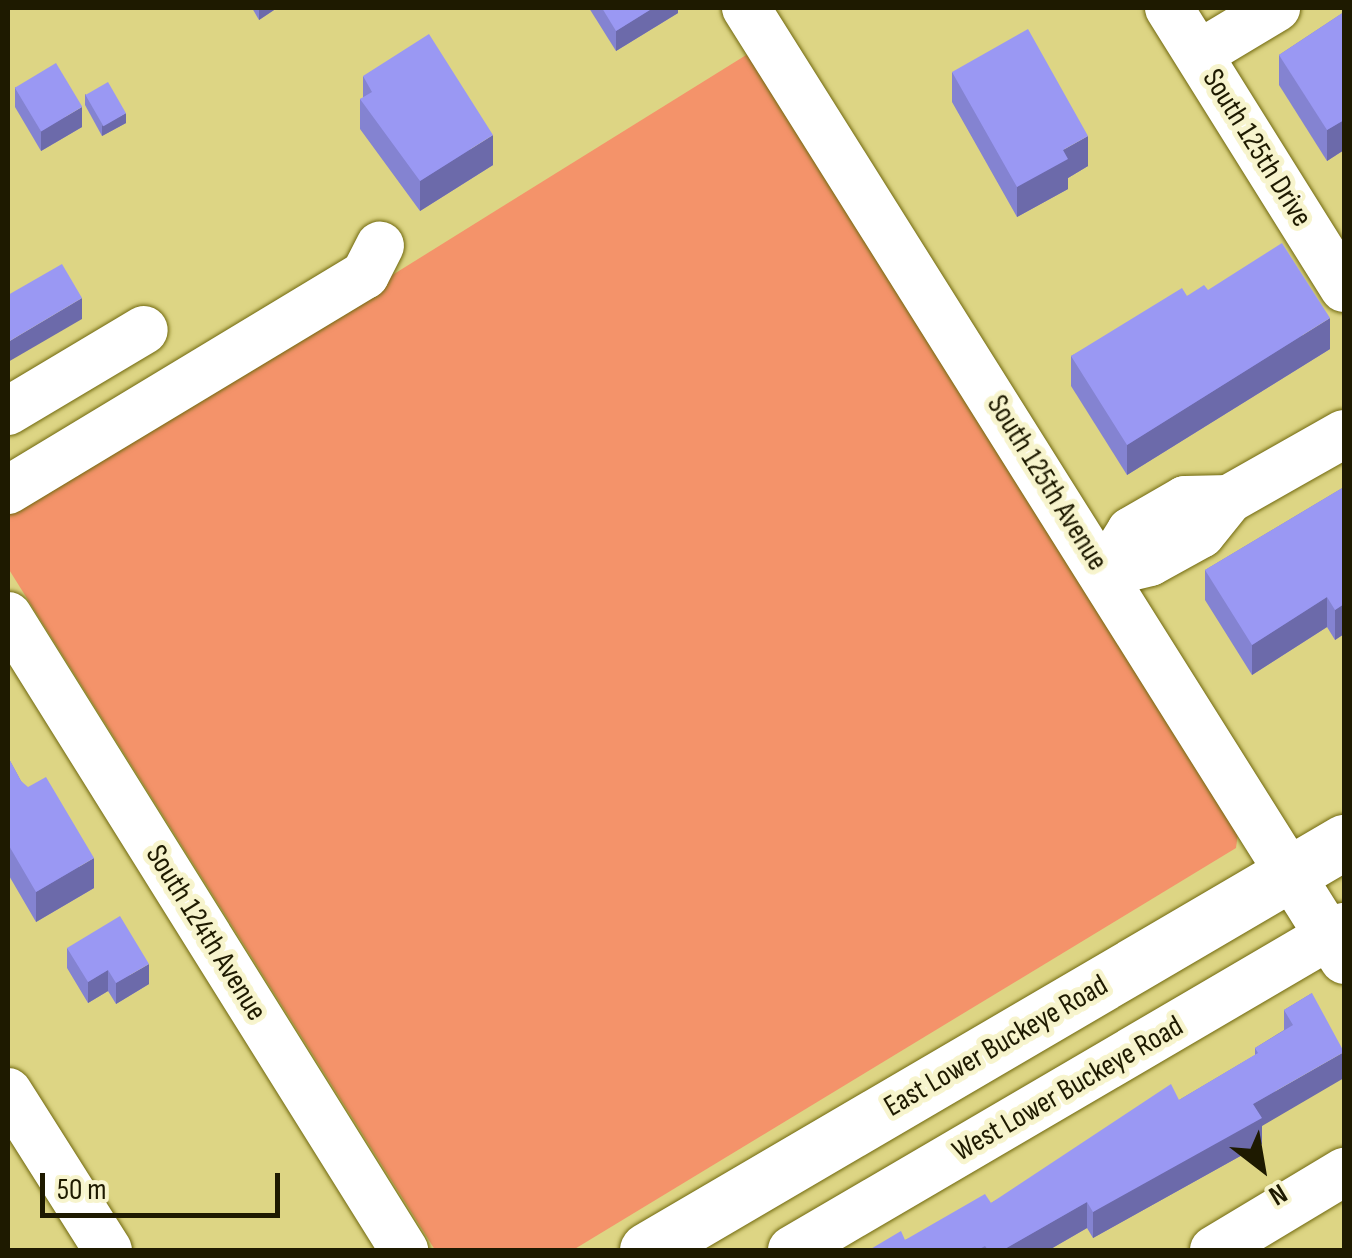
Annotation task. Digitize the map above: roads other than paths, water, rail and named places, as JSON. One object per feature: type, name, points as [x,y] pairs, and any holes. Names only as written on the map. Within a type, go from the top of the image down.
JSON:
[{"type":"main road","name":"East Lower Buckeye Road","points":[[647,1250],[1344,842]]},
{"type":"street","name":"South 125th Avenue","points":[[746,8],[1292,873],[1340,941]]},
{"type":"street","name":"South 125th Drive","points":[[1170,8],[1344,288]]},
{"type":"street","points":[[1198,54],[1276,8]]},
{"type":"street","points":[[8,490],[366,274],[380,246]]},
{"type":"street","points":[[8,411],[144,330]]},
{"type":"street","points":[[1105,574],[1150,562],[1201,534],[1229,500],[1344,434]]},
{"type":"street","name":"South 124th Avenue","points":[[8,616],[404,1250]]},
{"type":"street","name":"West Lower Buckeye Road","points":[[792,1250],[1340,941]]},
{"type":"street","points":[[8,1092],[108,1250]]},
{"type":"street","points":[[1214,1250],[1344,1172]]}]
